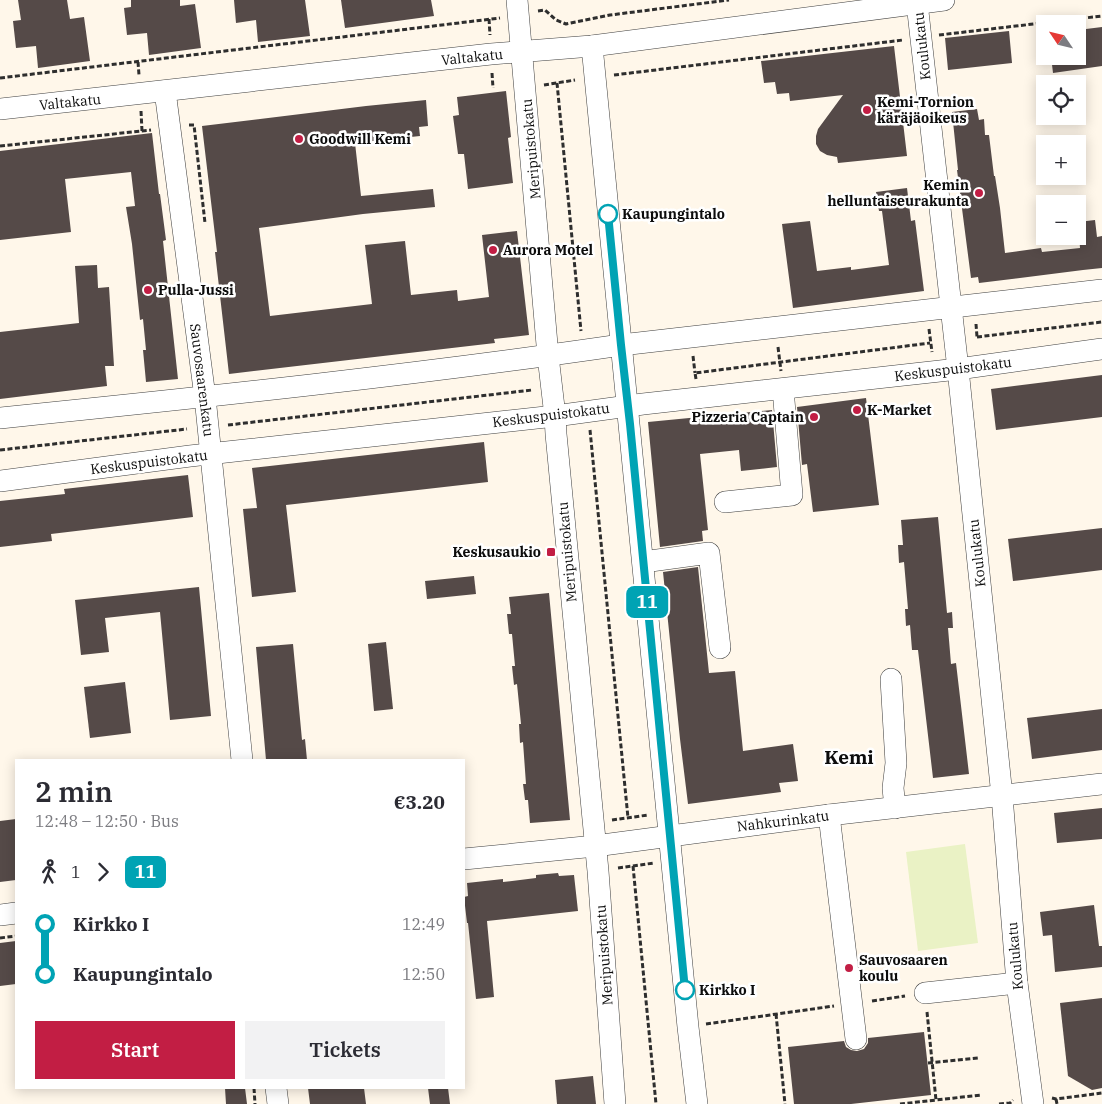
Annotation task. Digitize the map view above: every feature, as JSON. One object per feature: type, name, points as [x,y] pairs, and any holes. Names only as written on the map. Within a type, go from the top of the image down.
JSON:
[{"type":"street","name":"Valtakatu","points":[[0,109],[491,54],[592,46],[944,0]]},
{"type":"street","name":"Koulukatu","points":[[917,3],[958,369],[1002,796],[1017,984],[1033,1104]]},
{"type":"street","name":"Meripuistokatu","points":[[518,7],[548,356],[595,846],[615,1104]]},
{"type":"street","points":[[592,46],[697,1104]]},
{"type":"street","name":"Sauvosaarenkatu","points":[[165,91],[205,397],[242,759]]},
{"type":"street","points":[[0,418],[205,397],[548,356],[621,345],[1102,290]]},
{"type":"street","name":"Keskuspuistokatu","points":[[0,481],[180,457],[958,369],[1102,349]]},
{"type":"street","points":[[725,502],[792,495],[783,388]]},
{"type":"street","points":[[643,562],[709,553],[720,648]]},
{"type":"street","points":[[891,679],[896,763],[893,788],[895,808]]},
{"type":"street","name":"Nahkurinkatu","points":[[465,859],[595,846],[829,815],[1102,784]]},
{"type":"street","points":[[829,815],[856,1039]]},
{"type":"street","points":[[0,915],[15,913]]},
{"type":"street","points":[[925,993],[1017,984]]},
{"type":"street","points":[[276,1089],[278,1104]]},
{"type":"path","points":[[0,78],[489,19],[518,7],[545,10],[556,20],[566,24],[610,15],[729,0]]},
{"type":"path","points":[[525,87],[816,53],[1102,16]]},
{"type":"path","points":[[489,19],[490,36]]},
{"type":"path","points":[[557,83],[582,334]]},
{"type":"path","points":[[0,146],[154,129]]},
{"type":"path","points":[[977,338],[1102,322]]},
{"type":"path","points":[[776,327],[783,388]]},
{"type":"path","points":[[698,398],[695,373],[930,343]]},
{"type":"path","points":[[226,425],[533,390]]},
{"type":"path","points":[[0,450],[187,429]]},
{"type":"path","points":[[590,429],[628,818]]},
{"type":"path","points":[[610,820],[656,814]]},
{"type":"path","points":[[616,868],[658,863]]},
{"type":"path","points":[[633,866],[656,1104]]},
{"type":"path","points":[[0,938],[15,936]]},
{"type":"path","points":[[776,1014],[786,1104]]},
{"type":"path","points":[[928,1063],[978,1058]]},
{"type":"path","points":[[1056,1099],[1057,1104]]},
{"type":"path","points":[[900,1104],[936,1100]]},
{"type":"green space","points":[[965,844],[978,943],[918,951],[906,852]]},
{"type":"building","points":[[18,0],[67,0],[70,19],[84,17],[90,61],[38,68],[36,46],[16,48],[13,21],[21,20]]},
{"type":"building","points":[[131,0],[180,0],[180,6],[195,4],[201,48],[149,55],[147,33],[127,35],[124,8],[131,7]]},
{"type":"building","points":[[234,0],[305,0],[310,36],[258,42],[256,20],[236,23]]},
{"type":"building","points":[[341,0],[431,0],[434,16],[345,28]]},
{"type":"building","points":[[1102,27],[1102,66],[1053,73],[1052,65],[1086,65],[1086,29]]},
{"type":"building","points":[[1009,31],[1012,63],[948,70],[945,38]]},
{"type":"building","name":"Kemi-Tornion käräjäoikeus","points":[[894,46],[907,156],[838,163],[837,157],[820,151],[816,144],[816,136],[818,129],[843,95],[790,101],[789,93],[777,94],[775,82],[764,83],[761,61]]},
{"type":"building","points":[[506,91],[511,137],[508,138],[513,183],[468,189],[464,154],[458,154],[453,116],[459,115],[457,97]]},
{"type":"building","points":[[426,100],[428,126],[419,127],[420,136],[355,143],[361,196],[433,189],[435,207],[363,214],[259,228],[270,316],[372,304],[365,245],[405,241],[411,295],[457,290],[458,301],[489,297],[482,235],[517,231],[529,335],[494,339],[495,343],[229,374],[202,126]]},
{"type":"building","points":[[977,109],[979,120],[984,119],[985,135],[989,135],[1005,253],[1041,248],[1042,252],[1080,248],[1080,245],[1086,245],[1086,221],[1095,220],[1097,237],[1102,236],[1102,268],[979,283],[978,277],[971,278],[957,170],[952,112]]},
{"type":"building","points":[[152,133],[166,240],[163,241],[178,379],[146,382],[143,350],[146,350],[143,319],[140,320],[126,207],[135,206],[131,172],[65,179],[71,232],[0,240],[0,151]]},
{"type":"building","points":[[907,188],[911,221],[915,220],[924,291],[793,308],[782,224],[810,221],[817,271],[851,267],[851,270],[889,265],[882,211],[879,211],[876,192]]},
{"type":"building","points":[[97,265],[98,288],[109,287],[114,366],[105,366],[107,386],[0,399],[0,332],[79,323],[75,266]]},
{"type":"building","points":[[1102,375],[1102,417],[996,430],[991,389]]},
{"type":"building","points":[[866,398],[879,505],[813,512],[807,464],[802,465],[797,407]]},
{"type":"building","points":[[772,410],[777,467],[741,471],[739,450],[700,454],[708,530],[702,531],[703,541],[660,547],[648,422]]},
{"type":"building","points":[[484,442],[488,482],[286,505],[296,592],[252,597],[243,509],[257,508],[252,468]]},
{"type":"building","points":[[188,475],[193,517],[51,534],[52,541],[0,547],[0,501],[65,494],[64,489]]},
{"type":"building","points":[[938,517],[947,613],[952,612],[953,628],[948,628],[951,664],[956,663],[969,774],[933,778],[918,650],[912,650],[910,625],[906,626],[905,609],[908,609],[904,562],[899,563],[898,545],[903,545],[901,520]]},
{"type":"building","points":[[1102,528],[1102,570],[1013,581],[1008,539]]},
{"type":"building","points":[[698,567],[709,673],[735,671],[743,751],[793,744],[798,781],[779,783],[781,792],[688,804],[663,572]]},
{"type":"building","points":[[474,576],[476,594],[427,599],[425,581]]},
{"type":"building","points":[[199,587],[211,716],[170,720],[160,612],[105,618],[109,652],[81,655],[75,600]]},
{"type":"building","points":[[549,593],[570,820],[530,823],[528,800],[525,800],[523,784],[526,784],[523,742],[520,743],[519,724],[521,724],[517,684],[514,685],[512,666],[515,666],[512,634],[509,634],[507,614],[511,614],[509,597]]},
{"type":"building","points":[[386,642],[393,709],[374,711],[368,644]]},
{"type":"building","points":[[293,644],[302,740],[305,739],[307,759],[266,759],[256,647]]},
{"type":"building","points":[[125,682],[131,733],[90,738],[84,687]]},
{"type":"building","points":[[1102,709],[1102,750],[1032,759],[1027,718]]},
{"type":"building","points":[[1102,808],[1102,839],[1057,843],[1054,813]]},
{"type":"building","points":[[15,819],[15,880],[0,882],[0,821]]},
{"type":"building","points":[[558,873],[559,876],[574,875],[578,911],[487,921],[494,997],[476,999],[465,906],[465,897],[468,896],[467,883],[503,879],[503,882],[536,878],[536,875]]},
{"type":"building","points":[[1094,905],[1099,946],[1102,946],[1102,967],[1055,972],[1052,935],[1043,936],[1040,912]]},
{"type":"building","points":[[15,941],[15,984],[0,986],[0,943]]},
{"type":"building","points":[[1102,998],[1102,1088],[1092,1090],[1068,1076],[1060,1003]]},
{"type":"building","points":[[924,1032],[931,1095],[851,1104],[794,1104],[788,1047],[844,1041],[846,1047],[857,1051],[864,1049],[868,1043],[868,1038]]},
{"type":"building","points":[[593,1076],[596,1104],[557,1104],[555,1080]]},
{"type":"building","points":[[225,1089],[245,1089],[247,1104],[226,1104]]},
{"type":"building","points":[[308,1089],[364,1089],[366,1104],[310,1104]]},
{"type":"building","points":[[428,1089],[448,1089],[450,1104],[430,1104]]},
{"type":"bus line","name":"11","points":[[608,214],[685,990]]},
{"type":"place","name":"Kemi-Tornion käräjäoikeus","points":[[867,110]]},
{"type":"place","name":"Goodwill Kemi","points":[[299,139]]},
{"type":"place","name":"Kemin helluntaiseurakunta","points":[[979,193]]},
{"type":"place","name":"Kaupungintalo","points":[[608,214]]},
{"type":"place","name":"Aurora Motel","points":[[493,250]]},
{"type":"place","name":"Pulla-Jussi","points":[[148,290]]},
{"type":"place","name":"K-Market","points":[[857,410]]},
{"type":"place","name":"Pizzeria Captain","points":[[814,417]]},
{"type":"place","name":"Keskusaukio","points":[[551,552]]},
{"type":"place","name":"Sauvosaaren koulu","points":[[849,968]]},
{"type":"place","name":"Kirkko I","points":[[685,990]]},
{"type":"district","name":"Kemi","points":[[849,757]]}]
